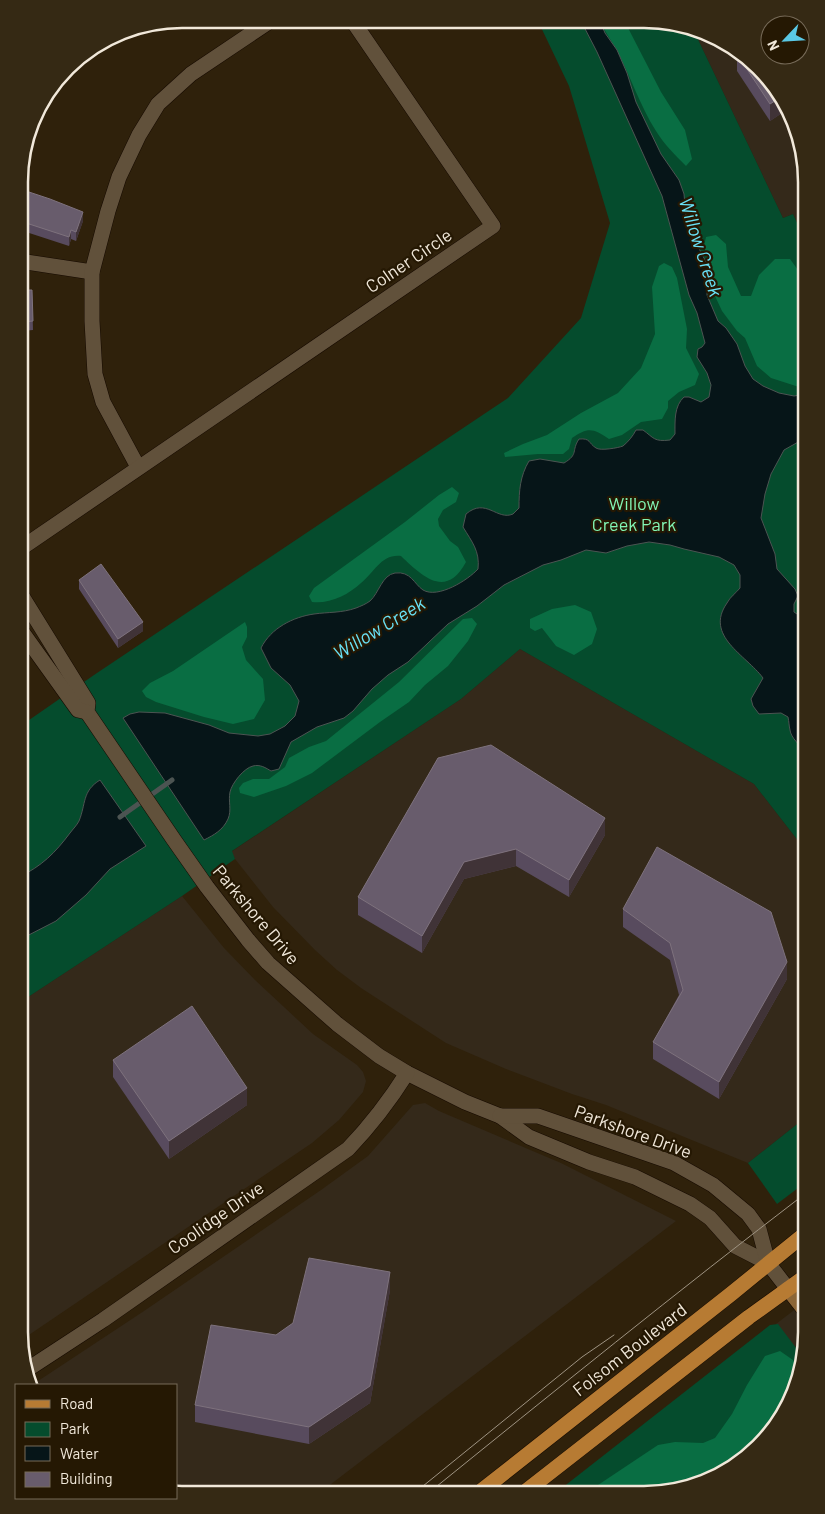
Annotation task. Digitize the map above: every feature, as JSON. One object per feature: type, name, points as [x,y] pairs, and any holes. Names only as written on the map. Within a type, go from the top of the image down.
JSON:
[{"type":"main road","name":"Folsom Boulevard","points":[[487,1486],[797,1240]]},
{"type":"main road","points":[[533,1486],[749,1317],[797,1282]]},
{"type":"street","points":[[138,467],[104,402],[96,381],[93,362],[92,272],[119,177],[139,135],[158,104],[191,74],[260,28]]},
{"type":"street","name":"Colner Circle","points":[[27,544],[493,226],[357,28]]},
{"type":"street","points":[[27,262],[92,272]]},
{"type":"street","name":"Parkshore Drive","points":[[27,604],[88,703],[87,712],[158,818],[207,888],[248,940],[289,983],[344,1030],[379,1056],[407,1073],[465,1102],[500,1116],[529,1137],[590,1162],[635,1177],[690,1204],[710,1218],[735,1246],[768,1263]]},
{"type":"street","name":"Parkshore Drive","points":[[27,639],[78,710],[87,712]]},
{"type":"street","name":"Coolidge Drive","points":[[31,1367],[348,1149],[390,1100],[407,1073]]},
{"type":"street","name":"Parkshore Drive","points":[[500,1116],[538,1116],[674,1163],[713,1185],[748,1214],[759,1229],[768,1263],[797,1301]]},
{"type":"shaded area","points":[[697,38],[712,43],[729,53],[745,66],[772,96],[782,113],[796,161],[798,225],[793,214],[783,218]]},
{"type":"shaded area","points":[[520,649],[754,784],[797,840],[797,1124],[748,1163],[606,1105],[506,1069],[446,1043],[361,988],[337,970],[273,907],[235,859],[231,852],[461,699]]},
{"type":"shaded area","points":[[182,896],[224,948],[255,980],[313,1034],[357,1065],[363,1072],[366,1081],[363,1092],[339,1120],[312,1143],[27,1336],[27,998]]},
{"type":"shaded area","points":[[425,1103],[439,1111],[561,1163],[676,1221],[328,1486],[178,1486],[178,1384],[37,1384],[36,1382],[144,1311],[368,1156],[413,1105]]},
{"type":"shaded area","points":[[797,1308],[796,1351],[776,1324]]},
{"type":"green space","name":"Willow Creek Park","points":[[541,28],[654,28],[674,30],[697,38],[783,218],[793,214],[798,225],[797,840],[754,784],[520,649],[461,699],[232,851],[235,859],[27,998],[27,721],[508,398],[581,318],[610,223],[569,86]]},
{"type":"green space","points":[[628,28],[661,92],[685,130],[692,159],[686,166],[674,154],[650,121],[615,47],[604,29]]},
{"type":"green space","points":[[716,235],[726,244],[728,267],[741,296],[751,296],[759,275],[775,259],[790,259],[798,270],[798,387],[771,378],[757,366],[745,338],[737,331],[722,311],[715,296],[713,277],[704,246],[706,237]]},
{"type":"green space","points":[[664,263],[672,267],[677,278],[687,329],[686,348],[699,374],[695,385],[679,392],[668,401],[668,408],[662,419],[641,422],[622,435],[609,439],[590,430],[572,438],[569,449],[563,454],[505,457],[504,453],[547,435],[581,413],[618,393],[641,368],[655,334],[652,287],[659,266]]},
{"type":"green space","points":[[452,487],[459,493],[456,502],[443,510],[438,519],[439,526],[450,541],[458,547],[466,562],[450,580],[434,581],[418,571],[401,556],[394,556],[383,561],[366,579],[345,595],[325,602],[312,602],[309,596],[314,588]]},
{"type":"green space","points":[[575,605],[591,612],[597,629],[592,644],[574,655],[556,646],[542,628],[535,631],[530,628],[530,619],[552,609]]},
{"type":"green space","points":[[472,618],[477,624],[468,641],[448,666],[425,685],[409,702],[312,773],[286,786],[254,797],[240,793],[239,788],[243,783],[253,779],[269,779],[285,767],[289,758],[309,747],[326,741],[399,682],[463,619]]},
{"type":"green space","points":[[245,622],[247,637],[242,647],[246,660],[263,679],[265,700],[254,719],[233,724],[204,717],[146,697],[142,691],[150,683],[173,671]]},
{"type":"green space","points":[[797,1124],[797,1189],[777,1204],[748,1163]]},
{"type":"green space","points":[[778,1324],[796,1348],[792,1372],[777,1410],[766,1426],[737,1455],[712,1471],[674,1484],[564,1486],[770,1325]]},
{"type":"green space","points":[[780,1351],[794,1362],[792,1372],[777,1410],[766,1426],[737,1455],[712,1471],[674,1484],[596,1486],[658,1445],[675,1442],[703,1443],[715,1438],[732,1414],[765,1356]]},
{"type":"water","points":[[585,28],[603,28],[617,50],[636,102],[661,154],[679,180],[684,194],[686,217],[690,231],[708,266],[707,295],[718,321],[726,328],[737,344],[745,366],[753,379],[779,393],[798,395],[798,442],[784,450],[771,474],[761,518],[775,554],[777,569],[795,589],[798,595],[794,604],[794,612],[798,614],[798,742],[792,736],[788,717],[781,713],[759,714],[753,706],[751,699],[763,678],[738,653],[724,635],[721,615],[728,601],[740,588],[740,575],[734,565],[719,557],[649,542],[627,546],[606,553],[586,550],[543,565],[504,585],[477,606],[448,624],[408,662],[388,675],[372,689],[353,711],[344,718],[317,727],[291,742],[279,769],[271,771],[256,766],[246,770],[239,776],[231,788],[230,812],[226,823],[218,832],[204,840],[123,718],[139,712],[165,713],[209,725],[229,733],[258,736],[270,734],[285,726],[295,716],[299,701],[290,685],[271,668],[261,648],[277,629],[298,618],[314,614],[346,611],[363,605],[373,598],[391,574],[405,574],[423,590],[429,592],[444,590],[460,583],[478,569],[477,552],[463,527],[466,514],[473,509],[485,508],[502,515],[513,514],[519,508],[521,484],[529,461],[540,459],[564,463],[572,457],[579,439],[588,440],[598,449],[621,447],[629,441],[636,430],[643,430],[657,440],[670,440],[675,434],[675,419],[678,405],[684,397],[701,402],[709,397],[711,385],[707,373],[697,357],[698,349],[705,343],[697,313],[689,295],[662,196]]},
{"type":"water","points":[[100,780],[146,846],[110,869],[86,895],[56,921],[27,936],[27,873],[53,853],[76,826],[87,793]]},
{"type":"building","points":[[745,66],[772,96],[775,101],[770,104]]},
{"type":"building","points":[[27,191],[83,212],[76,232],[71,230],[69,237],[27,223]]},
{"type":"building","points":[[27,290],[32,290],[33,321],[27,322]]},
{"type":"building","points":[[101,564],[143,622],[118,639],[79,580]]},
{"type":"building","points":[[491,745],[605,818],[569,880],[516,849],[464,862],[422,936],[358,897],[438,758]]},
{"type":"building","points":[[657,847],[771,912],[787,962],[719,1082],[653,1042],[683,990],[670,943],[623,909]]},
{"type":"building","points":[[192,1006],[247,1088],[169,1141],[113,1060]]},
{"type":"building","points":[[309,1258],[390,1272],[370,1386],[309,1427],[195,1405],[211,1325],[276,1335],[293,1323]]},
{"type":"waterway","name":"Willow Creek","points":[[120,817],[172,780]]},
{"type":"tram line","points":[[437,1486],[568,1380],[797,1200]]},
{"type":"tram line","points":[[423,1486],[582,1357],[614,1335]]}]
